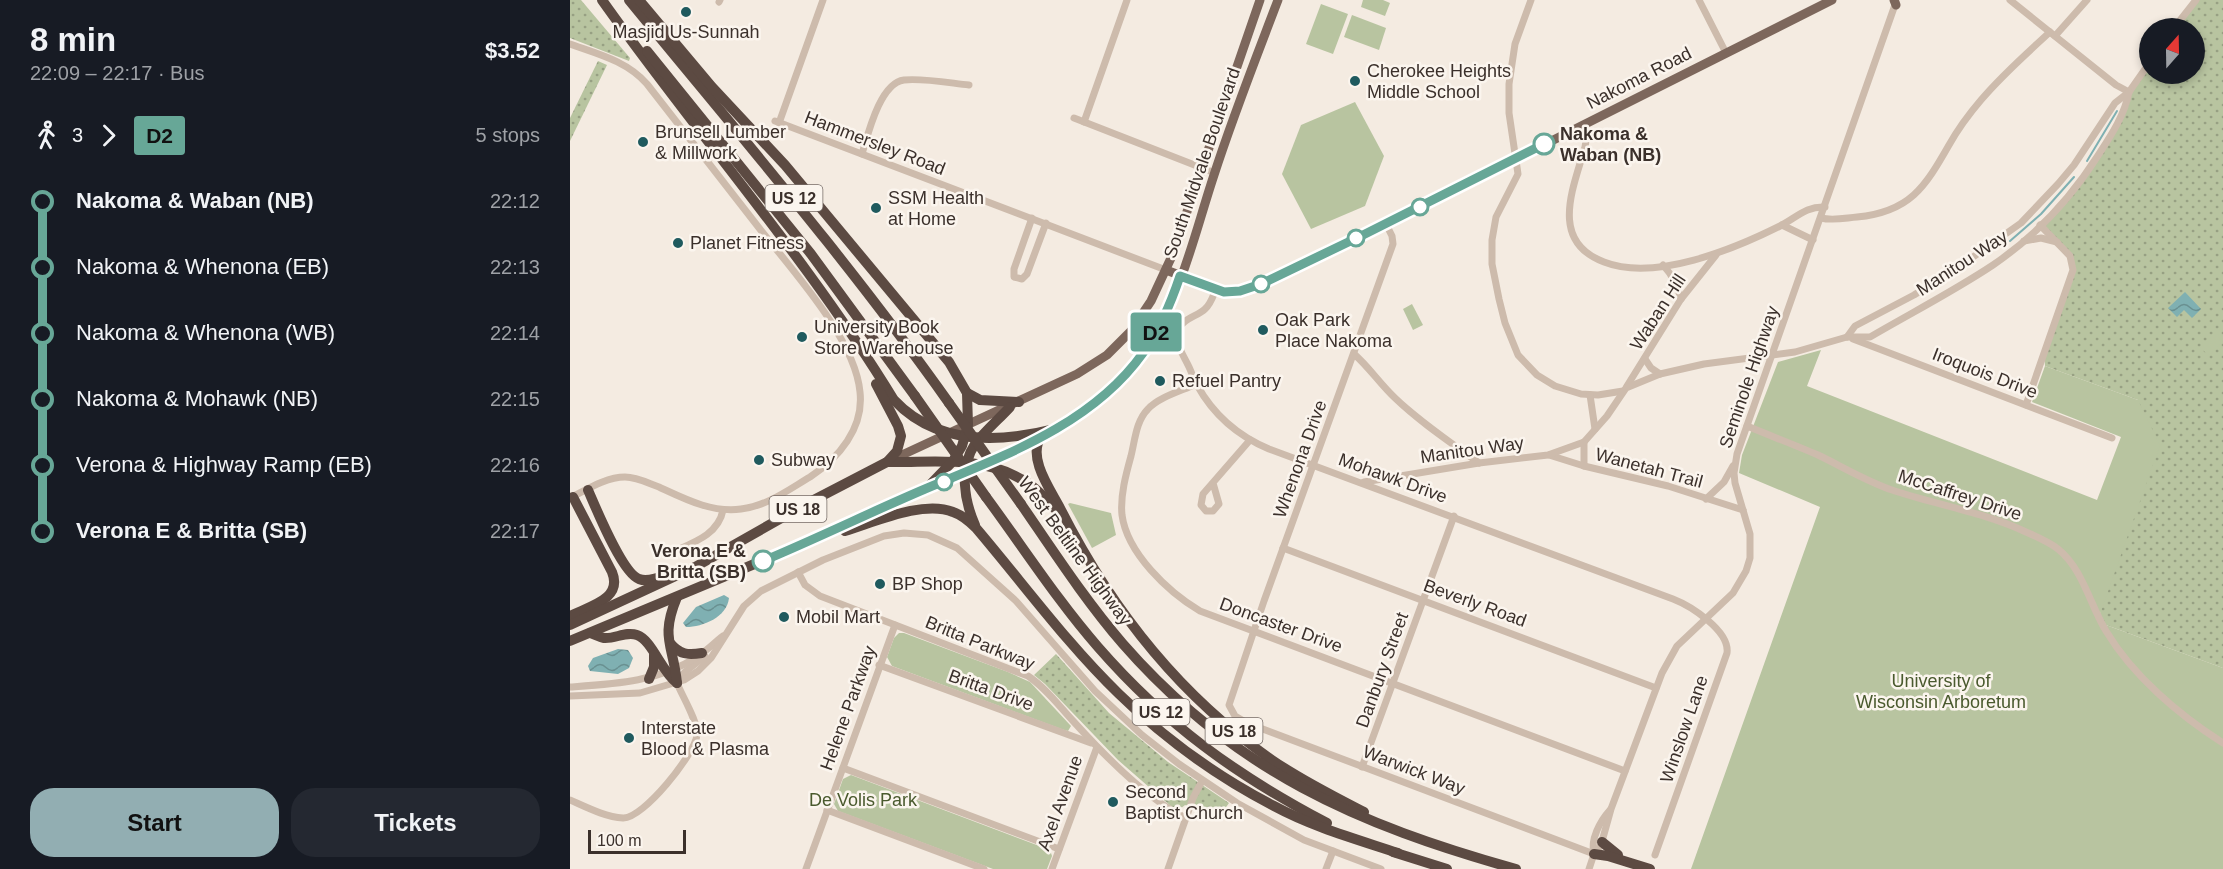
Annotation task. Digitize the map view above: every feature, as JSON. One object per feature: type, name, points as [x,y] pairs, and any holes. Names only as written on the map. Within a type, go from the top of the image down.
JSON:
[{"type":"highway","points":[[603,0],[665,87],[826,296],[901,408],[920,421],[950,433],[967,431],[980,438],[1010,438],[1054,429]]},
{"type":"highway","name":"US 12","points":[[603,0],[798,238],[1090,637],[1130,681],[1168,718],[1212,754],[1274,794],[1329,824],[1398,854],[1447,869]]},
{"type":"highway","name":"West Beltline Highway","points":[[629,0],[807,214],[949,403],[1083,593],[1124,645],[1180,702],[1219,735],[1257,762],[1322,799],[1367,820],[1432,844],[1516,869]]},
{"type":"highway","points":[[639,0],[712,87],[800,182],[949,362],[967,393],[967,431],[953,460],[927,488],[812,540]]},
{"type":"highway","points":[[855,341],[901,436],[900,445],[887,462]]},
{"type":"highway","points":[[967,393],[980,400],[1014,404]]},
{"type":"highway","points":[[976,528],[966,497],[966,468],[973,448],[980,438],[1014,404]]},
{"type":"highway","points":[[1041,437],[1036,447],[1036,456],[1066,521]]},
{"type":"highway","name":"US 18","points":[[570,625],[695,567],[808,503],[887,462],[953,460],[966,468],[984,465],[1021,479],[1039,492],[1066,521],[1106,589],[1148,648],[1225,724],[1255,748],[1297,776],[1432,844]]},
{"type":"highway","points":[[588,490],[612,543],[632,575],[645,581],[695,567]]},
{"type":"highway","points":[[570,616],[608,597],[614,589],[615,581],[589,528],[571,498]]},
{"type":"highway","name":"US 18","points":[[570,641],[812,540],[917,510],[931,508],[955,512],[976,528],[1110,684],[1169,738],[1274,806],[1296,817],[1398,854]]},
{"type":"highway","points":[[570,514],[582,518],[589,528]]},
{"type":"highway","points":[[670,671],[668,637],[670,615],[677,597]]},
{"type":"highway","points":[[590,633],[604,638],[634,634],[644,638],[677,683]]},
{"type":"highway","points":[[668,637],[677,651],[683,654],[706,650]]},
{"type":"highway","points":[[649,679],[654,667],[654,654]]},
{"type":"highway","points":[[1602,843],[1612,852],[1651,869]]},
{"type":"highway","points":[[1594,854],[1651,869]]},
{"type":"main road","name":"South Midvale Boulevard","points":[[967,431],[1102,359],[1120,343],[1142,316],[1166,270],[1260,0]]},
{"type":"main road","name":"South Midvale Boulevard","points":[[984,465],[1041,437],[1088,407],[1133,366],[1161,324],[1278,0]]},
{"type":"main road","name":"Nakoma Road","points":[[1166,270],[1232,293],[1261,284],[1386,224],[1832,0]]},
{"type":"main road","points":[[887,462],[950,433]]},
{"type":"main road","points":[[927,488],[953,478],[966,468]]},
{"type":"street","name":"Hammersley Road","points":[[823,0],[777,122],[1166,270]]},
{"type":"street","points":[[1084,122],[1128,0]]},
{"type":"street","points":[[1531,0],[1515,44],[1509,84],[1509,113],[1518,168],[1516,179],[1496,217],[1492,240],[1494,278],[1505,323],[1518,355],[1530,370],[1548,383],[1570,391],[1590,395],[1624,389]]},
{"type":"street","points":[[1699,0],[1726,53]]},
{"type":"street","points":[[2010,0],[2129,93]]},
{"type":"street","points":[[1821,218],[1829,220],[1875,216],[1901,205],[1916,195],[1935,172],[1958,130],[1981,100],[2008,70],[2052,34],[2087,0]]},
{"type":"street","points":[[2182,18],[2196,0]]},
{"type":"street","name":"Seminole Highway","points":[[1589,869],[1594,854],[1602,843],[1611,809],[1662,673],[1677,646],[1733,593],[1746,571],[1751,548],[1750,534],[1735,483],[1735,464],[1896,2]]},
{"type":"street","points":[[570,44],[621,63],[639,74],[818,305],[849,354],[861,392],[856,425],[837,456],[824,468],[769,501],[749,508],[723,510],[625,477],[571,498]]},
{"type":"street","name":"Manitou Way","points":[[1847,337],[1855,326],[1923,289],[2021,223],[2074,165],[2115,103],[2129,93],[2139,78]]},
{"type":"street","points":[[862,154],[879,105],[889,88],[902,80],[969,85]]},
{"type":"street","name":"Manitou Way","points":[[1364,483],[1479,463],[1548,455],[1584,442],[1607,416],[1624,389],[1660,374],[1704,364],[1795,352],[1847,337],[1870,337],[1992,265],[2040,225],[2084,177],[2126,108],[2129,93]]},
{"type":"street","points":[[1074,118],[1215,172]]},
{"type":"street","points":[[1581,126],[1586,141],[1570,218],[1572,236],[1582,250],[1596,259],[1619,267],[1663,265],[1716,255],[1782,225],[1806,209],[1815,206],[1825,207]]},
{"type":"street","points":[[1032,218],[1014,268],[1014,277],[1018,279],[1025,278],[1028,274],[1046,223]]},
{"type":"street","name":"Whenona Drive","points":[[1229,705],[1393,244],[1386,224]]},
{"type":"street","points":[[1782,225],[1813,240]]},
{"type":"street","points":[[2025,405],[2073,270],[2070,256],[2040,225]]},
{"type":"street","points":[[2021,242],[2041,238],[2058,242]]},
{"type":"street","name":"Waban Hill","points":[[1624,389],[1681,299],[1716,255]]},
{"type":"street","points":[[1663,265],[1671,274],[1681,299]]},
{"type":"street","name":"Mohawk Drive","points":[[1216,289],[1210,304],[1204,311],[1184,322],[1178,329],[1178,343],[1196,384],[1221,417],[1250,440],[1673,598],[1705,619]]},
{"type":"street","name":"Iroquois Drive","points":[[1847,337],[2112,438]]},
{"type":"street","points":[[1354,354],[1406,408],[1479,463]]},
{"type":"street","points":[[1645,359],[1651,368],[1660,374]]},
{"type":"street","name":"Doncaster Drive","points":[[1196,384],[1154,404],[1139,421],[1122,498],[1125,531],[1134,548],[1161,582],[1182,601],[1200,611],[1625,771]]},
{"type":"street","points":[[1590,395],[1595,429]]},
{"type":"street","name":"McCaffrey Drive","points":[[1747,426],[1819,455],[1893,490],[1986,516],[2018,528],[2058,549],[2078,573],[2102,625],[2127,659],[2161,695],[2223,743]]},
{"type":"street","points":[[1213,483],[1250,440]]},
{"type":"street","points":[[1584,442],[1584,466]]},
{"type":"street","name":"Wanetah Trail","points":[[1548,455],[1646,480],[1743,510]]},
{"type":"street","points":[[1706,499],[1724,482],[1735,464]]},
{"type":"street","points":[[666,555],[712,532],[720,522],[723,510]]},
{"type":"street","name":"Danbury Street","points":[[1362,766],[1454,516]]},
{"type":"street","points":[[570,696],[640,693],[677,683],[694,674],[706,663],[744,606],[760,591],[841,552],[884,536],[915,533],[928,535],[947,543],[965,555],[1026,611],[1095,691],[1122,718],[1202,781],[1276,826],[1304,840],[1381,869]]},
{"type":"street","name":"Beverly Road","points":[[1283,548],[1656,688]]},
{"type":"street","name":"Britta Parkway","points":[[798,572],[806,585],[820,596],[1028,676],[1047,692],[1095,745],[1162,804],[1186,818]]},
{"type":"street","name":"Winslow Lane","points":[[1655,855],[1728,646],[1724,638],[1705,619]]},
{"type":"street","name":"Helene Parkway","points":[[806,869],[895,625]]},
{"type":"street","points":[[570,687],[649,679],[670,671],[706,650],[723,636]]},
{"type":"street","points":[[677,683],[685,672],[702,659],[706,650]]},
{"type":"street","name":"Britta Drive","points":[[879,665],[1095,745]]},
{"type":"street","points":[[570,801],[623,818],[637,814],[656,796],[691,750],[697,734],[694,721],[677,683]]},
{"type":"street","name":"Warwick Way","points":[[1229,705],[1235,716],[1247,723],[1594,854]]},
{"type":"street","name":"Axel Avenue","points":[[1052,869],[1095,745]]},
{"type":"street","points":[[843,768],[1059,849]]},
{"type":"street","points":[[1168,869],[1202,781]]},
{"type":"street","name":"Seminole Highway","points":[[1594,854],[1593,842],[1604,817],[1611,809]]},
{"type":"street","points":[[827,810],[984,869]]},
{"type":"street","points":[[1326,869],[1333,851]]},
{"type":"green space","points":[[570,0],[581,0],[630,58],[629,61],[570,38]]},
{"type":"green space","points":[[1363,0],[1383,0],[1390,3],[1385,16],[1361,7]]},
{"type":"green space","points":[[2196,0],[2223,0],[2223,668],[2106,625],[2100,614],[2138,400],[2045,366],[2044,354],[2073,264],[2040,225],[2052,214],[2108,141],[2129,92],[2139,77],[2139,84],[2205,84],[2205,18],[2182,18]]},
{"type":"green space","points":[[1321,4],[1348,14],[1333,54],[1306,44]]},
{"type":"green space","points":[[1352,15],[1386,28],[1379,50],[1344,37]]},
{"type":"green space","points":[[598,61],[607,65],[570,141],[570,118]]},
{"type":"green space","points":[[1355,102],[1384,156],[1365,206],[1311,229],[1282,174],[1301,125]]},
{"type":"green space","points":[[1412,304],[1423,325],[1413,330],[1403,309]]},
{"type":"green space","points":[[2217,332],[2223,341],[2209,356],[2201,348]]},
{"type":"green space","name":"University of Wisconsin Arboretum","points":[[1821,350],[1807,386],[2097,500],[2121,437],[2032,402],[2045,366],[2138,400],[2160,445],[2100,614],[2106,625],[2223,668],[2223,869],[1691,869],[1820,507],[1739,473],[1742,455],[1778,362]]},
{"type":"green space","points":[[1068,504],[1111,513],[1116,535],[1092,548]]},
{"type":"green space","points":[[899,633],[1030,682],[1071,726],[1068,731],[1064,730],[892,666],[887,657],[894,638]]},
{"type":"green space","points":[[1056,654],[1109,713],[1168,762],[1229,803],[1219,817],[1185,805],[1180,809],[1173,808],[1118,760],[1034,675]]},
{"type":"green space","name":"De Volis Park","points":[[851,775],[1050,850],[1052,856],[1047,869],[993,869],[838,811],[834,804],[843,779]]},
{"type":"water","points":[[2185,292],[2201,309],[2192,318],[2184,310],[2177,317],[2168,308]]},
{"type":"water","points":[[724,595],[729,598],[724,611],[719,616],[707,623],[686,627],[683,623],[696,607]]},
{"type":"water","points":[[618,649],[628,650],[633,658],[629,668],[618,674],[590,671],[588,666],[593,658]]},
{"type":"waterway","points":[[2087,161],[2117,111]]},
{"type":"waterway","points":[[2010,241],[2041,214],[2074,177]]},
{"type":"bus line","name":"D2","points":[[763,561],[984,465],[1041,437],[1088,407],[1127,372],[1142,355],[1167,310],[1180,276],[1232,293],[1261,284],[1544,144]]},
{"type":"place","name":"Masjid Us-Sunnah","points":[[686,12]]},
{"type":"place","name":"Cherokee Heights Middle School","points":[[1355,81]]},
{"type":"place","name":"Brunsell Lumber & Millwork","points":[[643,142]]},
{"type":"place","name":"Nakoma & Waban (NB)","points":[[1544,144]]},
{"type":"place","name":"SSM Health at Home","points":[[876,208]]},
{"type":"place","name":"Planet Fitness","points":[[678,243]]},
{"type":"place","name":"Oak Park Place Nakoma","points":[[1263,330]]},
{"type":"place","name":"University Book Store Warehouse","points":[[802,337]]},
{"type":"place","name":"Refuel Pantry","points":[[1160,381]]},
{"type":"place","name":"Subway","points":[[759,460]]},
{"type":"place","name":"Verona E & Britta (SB)","points":[[763,561]]},
{"type":"place","name":"BP Shop","points":[[880,584]]},
{"type":"place","name":"Mobil Mart","points":[[784,617]]},
{"type":"place","name":"Interstate Blood & Plasma","points":[[629,738]]},
{"type":"place","name":"Second Baptist Church","points":[[1113,802]]}]
